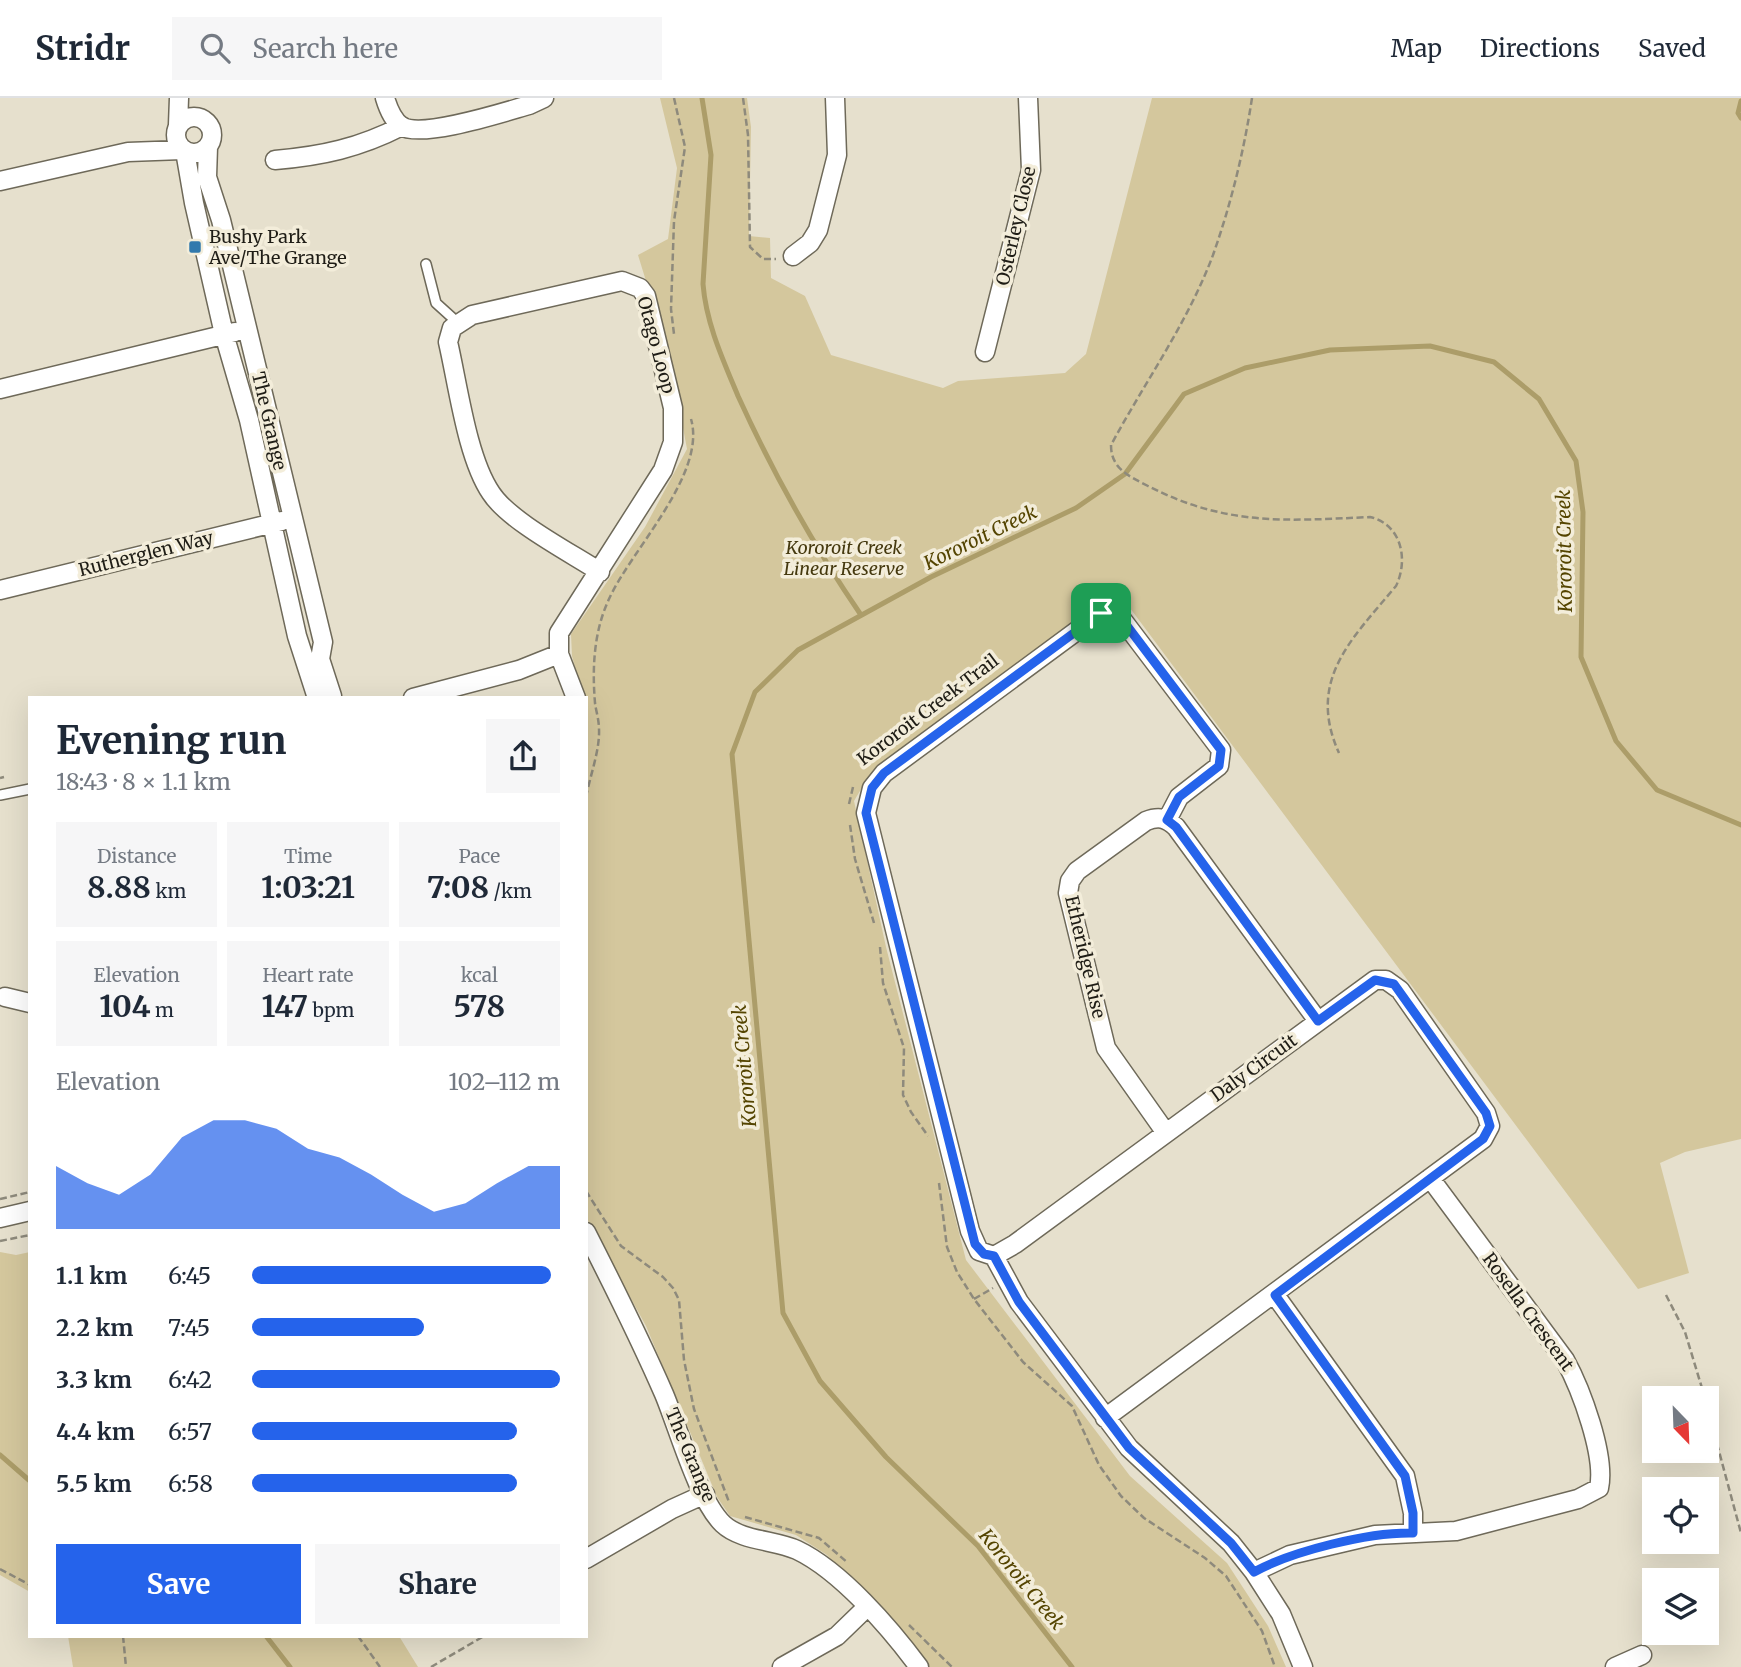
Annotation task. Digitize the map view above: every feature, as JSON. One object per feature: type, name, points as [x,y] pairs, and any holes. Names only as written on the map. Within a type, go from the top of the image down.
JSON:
[{"type":"street","points":[[178,98],[176,141],[184,151]]},
{"type":"street","points":[[1,178],[128,152],[195,153],[208,147],[211,130],[190,98]]},
{"type":"street","points":[[385,98],[393,117],[402,126],[412,130],[440,127],[529,105],[544,98]]},
{"type":"street","points":[[793,256],[810,243],[818,230],[837,155],[835,98]]},
{"type":"street","name":"Osterley Close","points":[[985,352],[1031,170],[1028,98]]},
{"type":"street","points":[[128,152],[193,117],[204,120]]},
{"type":"street","points":[[275,160],[311,157],[367,144],[402,126]]},
{"type":"street","name":"The Grange","points":[[208,147],[206,169],[323,642],[320,659],[327,696]]},
{"type":"street","name":"The Grange","points":[[184,151],[224,334],[249,421],[297,636],[326,696]]},
{"type":"street","points":[[193,195],[211,190]]},
{"type":"street","name":"Otago Loop","points":[[457,323],[472,315],[615,282],[631,282],[646,296],[673,408],[673,442],[663,470],[559,633],[559,654]]},
{"type":"street","points":[[457,323],[448,342],[475,458],[492,495],[533,529],[600,572]]},
{"type":"street","points":[[0,388],[247,329]]},
{"type":"street","name":"Rutherglen Way","points":[[0,590],[292,518]]},
{"type":"street","points":[[1303,1667],[1281,1614],[1231,1543],[1129,1448],[1005,1281],[994,1256],[979,1251],[970,1231],[866,813],[872,788],[884,773],[1101,613],[1115,610],[1221,750],[1219,766],[1179,797],[1167,820],[1176,827],[1318,1021]]},
{"type":"street","points":[[421,696],[519,670],[559,654],[575,696]]},
{"type":"street","name":"Etheridge Rise","points":[[1166,1133],[1106,1048],[1068,893],[1070,881],[1076,871],[1146,821],[1167,820]]},
{"type":"street","name":"Daly Circuit","points":[[994,1256],[1015,1244],[1375,980],[1394,984],[1486,1113],[1490,1126],[1483,1139],[1105,1418]]},
{"type":"street","points":[[5,997],[28,1003]]},
{"type":"street","name":"Rosella Crescent","points":[[1257,1577],[1302,1554],[1375,1535],[1456,1531],[1578,1499],[1599,1488],[1601,1477],[1578,1384],[1572,1372],[1430,1178]]},
{"type":"street","points":[[0,1218],[28,1211]]},
{"type":"street","name":"The Grange","points":[[588,1235],[642,1345],[705,1494],[724,1525],[740,1534],[796,1550],[825,1566],[867,1607],[919,1667]]},
{"type":"street","points":[[1275,1295],[1405,1476],[1413,1513],[1413,1533]]},
{"type":"street","points":[[588,1558],[672,1509],[705,1494]]},
{"type":"street","points":[[782,1667],[837,1636],[867,1607]]},
{"type":"street","points":[[1615,1667],[1642,1655]]},
{"type":"lane","points":[[426,264],[436,303],[457,323]]},
{"type":"lane","points":[[0,795],[28,789]]},
{"type":"path","points":[[674,98],[685,147],[674,221]]},
{"type":"path","points":[[743,98],[748,135],[747,234],[750,247],[763,259],[793,256]]},
{"type":"path","points":[[1252,98],[1245,141],[1212,256],[1158,366],[1111,445],[1111,455],[1125,474],[1204,511],[1264,519],[1370,517],[1384,520],[1392,528],[1401,552],[1402,574],[1396,586],[1342,654],[1328,693],[1326,715],[1339,753]]},
{"type":"path","name":"Kororoit Creek Trail","points":[[849,809],[853,787]]},
{"type":"path","points":[[850,818],[856,859],[875,926]]},
{"type":"path","points":[[879,937],[883,983],[904,1048],[904,1095],[930,1144]]},
{"type":"path","points":[[939,1180],[947,1247],[957,1272],[974,1299],[1023,1362],[1072,1406],[1099,1465],[1126,1502],[1226,1576],[1262,1631],[1275,1667]]},
{"type":"path","points":[[0,1199],[28,1192]]},
{"type":"path","points":[[588,1194],[621,1246],[663,1277],[673,1287],[679,1300],[684,1360],[694,1409],[733,1511]]},
{"type":"path","points":[[0,1241],[28,1235]]},
{"type":"path","points":[[974,1299],[1005,1281]]},
{"type":"path","points":[[1666,1296],[1685,1332],[1701,1386]]},
{"type":"path","points":[[1719,1451],[1741,1533]]},
{"type":"path","points":[[737,1515],[819,1538],[857,1571]]},
{"type":"path","points":[[0,1569],[28,1585]]},
{"type":"path","points":[[907,1623],[952,1667]]},
{"type":"path","points":[[124,1638],[126,1667]]},
{"type":"path","points":[[359,1638],[380,1667]]},
{"type":"path","points":[[432,1667],[481,1638]]},
{"type":"green space","name":"Kororoit Creek Linear Reserve","points":[[660,98],[747,98],[751,127],[749,236],[770,238],[771,278],[805,296],[831,355],[943,388],[958,381],[1065,373],[1086,354],[1152,98],[1741,98],[1741,1139],[1685,1152],[1660,1163],[1689,1273],[1638,1289],[1118,592],[1112,602],[990,685],[867,779],[854,801],[886,947],[966,1260],[1130,1476],[1227,1563],[1268,1626],[1286,1667],[929,1667],[827,1555],[796,1535],[730,1516],[717,1497],[646,1326],[588,1221],[588,696],[582,696],[572,656],[571,634],[645,527],[687,449],[670,359],[638,255],[668,239],[677,168]]},
{"type":"green space","points":[[0,1252],[16,1255],[28,1252],[28,1591],[0,1575]]},
{"type":"green space","points":[[68,1638],[400,1638],[418,1667],[73,1667]]},
{"type":"waterway","points":[[702,98],[711,155],[703,284],[711,327],[738,396],[765,453],[810,535],[861,615]]},
{"type":"waterway","name":"Kororoit Creek","points":[[1741,101],[1738,113],[1741,118]]},
{"type":"waterway","name":"Kororoit Creek","points":[[1072,1667],[978,1546],[886,1457],[820,1381],[783,1313],[732,754],[755,692],[798,650],[931,577],[1076,508],[1125,474],[1184,394],[1245,368],[1330,350],[1430,346],[1494,362],[1539,399],[1576,461],[1583,512],[1581,657],[1616,741],[1657,790],[1741,825]]},
{"type":"waterway","name":"Kororoit Creek","points":[[0,1455],[28,1479]]},
{"type":"waterway","name":"Kororoit Creek","points":[[268,1638],[290,1667]]},
{"type":"place","name":"Bushy Park Ave/The Grange","points":[[195,247]]},
{"type":"route","points":[[1115,610],[1221,750],[1219,766],[1179,797],[1167,820],[1176,827],[1318,1021],[1375,980],[1386,980],[1394,984],[1486,1113],[1490,1126],[1483,1139],[1275,1295],[1394,1457],[1405,1476],[1413,1513],[1413,1533],[1375,1535],[1290,1555],[1254,1572],[1231,1543],[1159,1479],[1129,1448],[1019,1302],[1005,1281],[994,1256],[979,1251],[970,1231],[866,813],[872,788],[884,773],[1101,613],[1115,610]]}]
